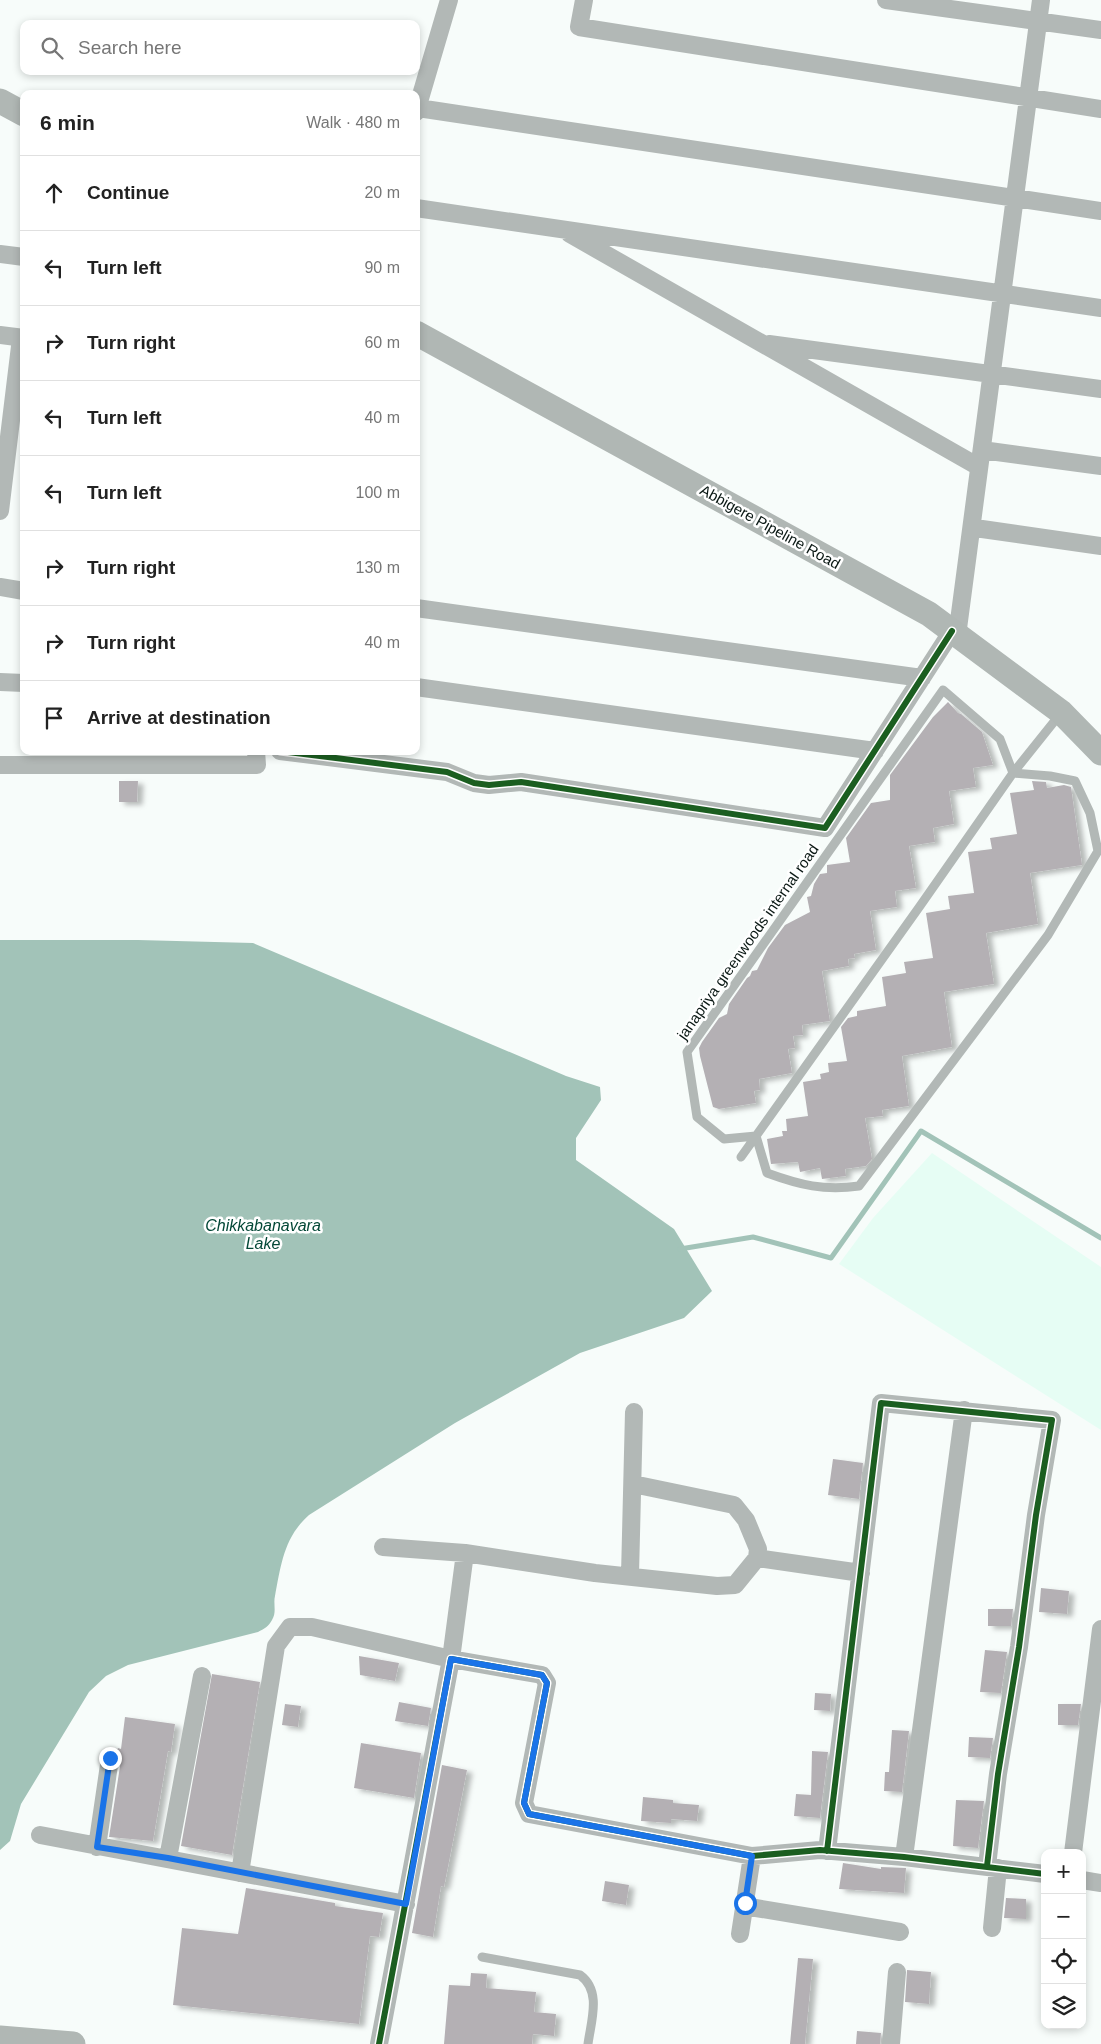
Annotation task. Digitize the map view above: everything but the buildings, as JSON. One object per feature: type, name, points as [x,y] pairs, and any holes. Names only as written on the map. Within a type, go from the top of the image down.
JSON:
[{"type":"main road","points":[[0,101],[20,112]]},
{"type":"main road","name":"Abbigere Pipeline Road","points":[[420,335],[928,614],[1061,712],[1101,753]]},
{"type":"main road","points":[[0,2038],[73,2044]]},
{"type":"street","points":[[420,100],[449,0]]},
{"type":"street","points":[[584,0],[579,27],[1101,109]]},
{"type":"street","points":[[886,0],[1101,30]]},
{"type":"street","points":[[312,755],[447,772],[481,784],[500,785],[521,782],[825,828],[922,678],[954,634],[992,373],[1041,0]]},
{"type":"street","points":[[420,110],[1101,211]]},
{"type":"street","points":[[420,209],[1101,308]]},
{"type":"street","points":[[561,229],[762,344],[980,458],[1101,466]]},
{"type":"street","points":[[0,254],[20,256]]},
{"type":"street","points":[[0,335],[20,338]]},
{"type":"street","points":[[762,344],[992,373],[1101,389]]},
{"type":"street","points":[[0,511],[20,354]]},
{"type":"street","points":[[975,528],[1101,546]]},
{"type":"street","points":[[0,587],[20,590]]},
{"type":"street","points":[[420,609],[922,678]]},
{"type":"street","points":[[0,682],[20,683]]},
{"type":"street","points":[[420,688],[875,751]]},
{"type":"street","points":[[0,765],[112,758],[257,766],[256,755]]},
{"type":"street","points":[[827,1851],[881,1403],[1052,1420],[1036,1515],[1020,1647],[998,1774],[992,1928]]},
{"type":"street","points":[[904,1857],[964,1410]]},
{"type":"street","points":[[630,1575],[634,1412]]},
{"type":"street","points":[[383,1548],[465,1553],[595,1573],[630,1575],[716,1586],[735,1585],[757,1558],[758,1549],[746,1520],[734,1505],[633,1484]]},
{"type":"street","points":[[380,2044],[451,1659],[465,1553]]},
{"type":"street","points":[[757,1558],[861,1573]]},
{"type":"street","points":[[240,1873],[276,1646],[290,1627],[312,1627],[451,1659],[542,1675],[547,1683],[524,1803],[529,1814],[752,1856],[827,1851],[904,1857],[1041,1873]]},
{"type":"street","points":[[1074,1849],[1101,1629]]},
{"type":"street","points":[[168,1858],[202,1676]]},
{"type":"street","points":[[97,1847],[110,1758]]},
{"type":"street","points":[[40,1836],[168,1858],[406,1904]]},
{"type":"street","points":[[740,1934],[752,1856]]},
{"type":"street","points":[[1086,1881],[1101,1883]]},
{"type":"street","points":[[744,1906],[900,1932]]},
{"type":"street","points":[[891,2044],[896,1972]]},
{"type":"lane","name":"janapriya greenwoods internal road","points":[[756,1136],[724,1139],[697,1117],[687,1052],[943,690],[1000,739],[1013,773]]},
{"type":"lane","points":[[741,1157],[1013,773],[1061,712]]},
{"type":"lane","points":[[756,1136],[767,1173],[798,1185],[841,1189],[859,1186],[1048,934],[1098,851],[1090,813],[1075,781],[1050,776],[1013,773]]},
{"type":"lane","points":[[482,1957],[580,1975],[588,1981],[593,1991],[593,2002],[588,2044]]},
{"type":"shaded area","points":[[932,1153],[1101,1267],[1101,1430],[839,1264],[873,1218]]},
{"type":"water","name":"Chikkabanavara Lake","points":[[0,940],[138,940],[253,943],[566,1076],[600,1087],[601,1100],[576,1138],[576,1160],[674,1229],[712,1291],[684,1318],[580,1353],[455,1423],[309,1515],[294,1533],[285,1552],[279,1573],[274,1614],[269,1624],[258,1632],[128,1665],[106,1676],[89,1692],[21,1804],[10,1841],[0,1850]]},
{"type":"waterway","points":[[680,1249],[753,1237],[831,1258],[921,1131],[1101,1238]]},
{"type":"cycle path","points":[[312,755],[447,772],[474,783],[489,785],[521,782],[825,828],[952,631]]},
{"type":"cycle path","points":[[827,1851],[881,1403],[1052,1420],[1036,1515],[1019,1647],[998,1774],[987,1866]]},
{"type":"cycle path","points":[[379,2044],[451,1659],[542,1675],[547,1683],[524,1803],[529,1814],[752,1856],[820,1850],[904,1857],[1041,1874]]},
{"type":"route","points":[[110,1758],[97,1847],[168,1858],[406,1904],[451,1659],[542,1675],[547,1683],[524,1803],[529,1814],[752,1856],[745,1903]]}]
